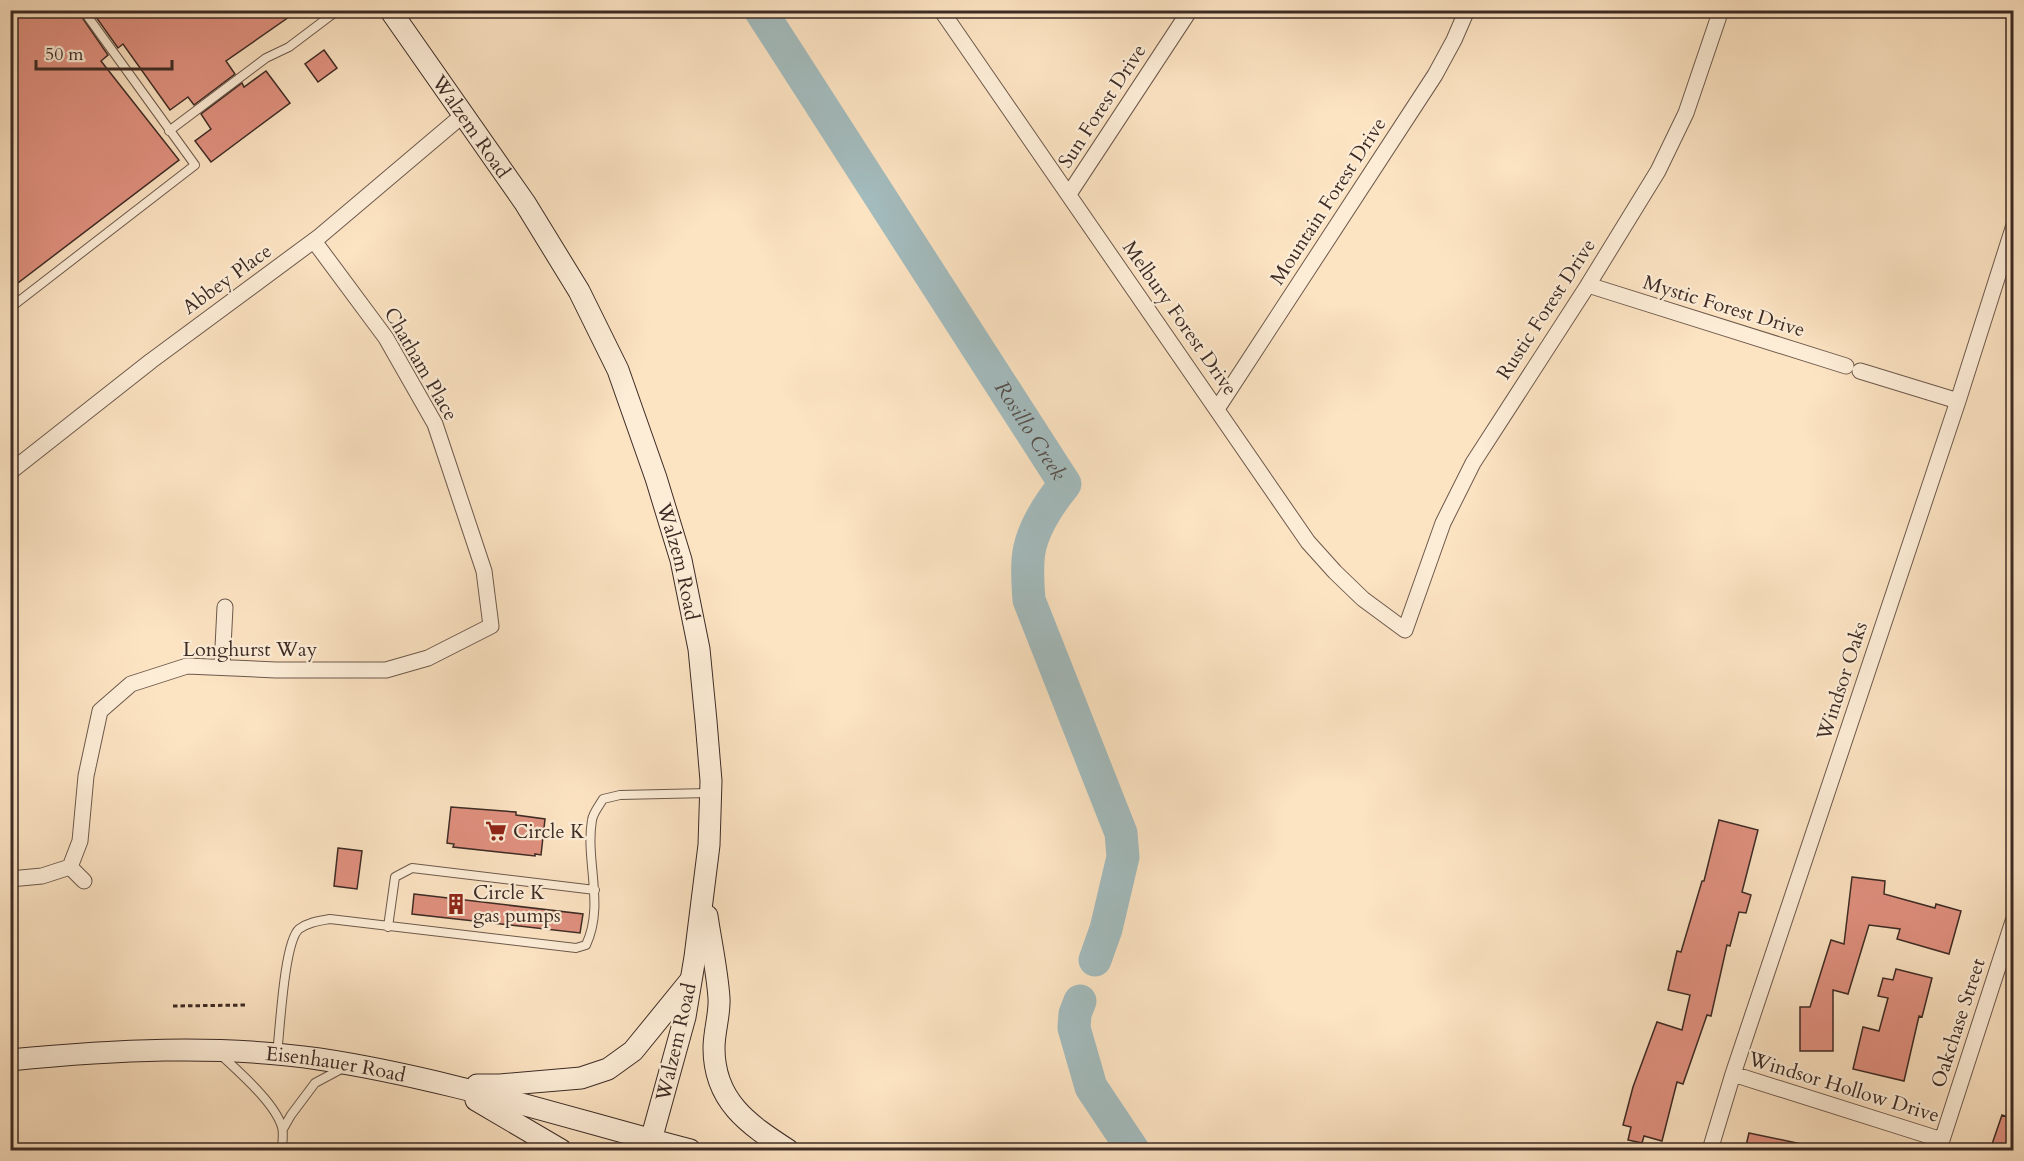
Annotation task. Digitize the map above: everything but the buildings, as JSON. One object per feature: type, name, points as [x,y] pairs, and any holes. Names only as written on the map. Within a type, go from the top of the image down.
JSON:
[{"type":"main road","name":"Walzem Road","points":[[390,10],[525,203],[579,291],[618,370],[656,478],[681,560],[699,650],[707,731],[710,793],[709,844],[685,1017],[651,1140]]},
{"type":"main road","points":[[704,887],[719,999],[714,1049],[719,1078],[730,1103],[757,1130],[788,1150]]},
{"type":"main road","points":[[450,1085],[500,1085],[581,1078],[608,1069],[633,1052],[691,979]]},
{"type":"main road","name":"Eisenhauer Road","points":[[10,1060],[69,1054],[158,1050],[320,1059],[450,1085],[651,1140]]},
{"type":"main road","points":[[450,1085],[561,1150]]},
{"type":"main road","points":[[651,1140],[690,1150]]},
{"type":"street","name":"Melbury Forest Drive","points":[[941,10],[1308,542],[1363,599],[1405,630]]},
{"type":"street","name":"Sun Forest Drive","points":[[1069,194],[1190,10]]},
{"type":"street","name":"Mountain Forest Drive","points":[[1217,409],[1435,75],[1467,10]]},
{"type":"street","name":"Rustic Forest Drive","points":[[1405,630],[1443,523],[1473,463],[1588,285],[1658,171],[1686,113],[1721,10]]},
{"type":"street","name":"Abbey Place","points":[[10,472],[151,361],[314,241],[463,115]]},
{"type":"street","name":"Windsor Oaks","points":[[1710,1150],[1733,1074],[1958,401],[2013,225]]},
{"type":"street","name":"Chatham Place","points":[[314,241],[387,338],[435,424],[484,571],[491,626]]},
{"type":"street","name":"Mystic Forest Drive","points":[[1588,285],[1958,401]]},
{"type":"street","points":[[222,667],[225,607]]},
{"type":"street","name":"Longhurst Way","points":[[70,867],[80,841],[86,776],[100,711],[132,684],[188,666],[276,670],[386,670],[428,658],[491,626]]},
{"type":"street","points":[[10,879],[42,876],[70,867],[84,882]]},
{"type":"street","name":"Oakchase Street","points":[[1942,1140],[2013,918]]},
{"type":"street","name":"Windsor Hollow Drive","points":[[1733,1074],[1942,1140]]},
{"type":"lane","points":[[10,308],[195,165],[83,10]]},
{"type":"lane","points":[[169,131],[266,58],[289,47],[338,10]]},
{"type":"lane","points":[[277,1055],[288,955],[297,930],[311,922],[330,919],[576,948],[586,945],[592,934],[595,890],[591,848],[592,818],[603,799],[620,795],[710,793]]},
{"type":"lane","points":[[388,927],[395,877],[412,867],[595,890]]},
{"type":"lane","points":[[218,1052],[254,1087],[278,1117],[283,1130],[282,1150]]},
{"type":"lane","points":[[283,1130],[291,1115],[315,1083],[350,1065]]},
{"type":"path","points":[[173,1006],[249,1005]]},
{"type":"waterway","name":"Rosillo Creek","points":[[760,10],[1065,484],[1046,510],[1032,540],[1028,561],[1028,590],[1029,600],[1121,833],[1123,857],[1106,929],[1095,960]]},
{"type":"waterway","name":"Rosillo Creek","points":[[1080,1001],[1075,1014],[1074,1028],[1091,1087],[1133,1150]]},
{"type":"place","name":"Circle K","points":[[496,831]]},
{"type":"place","name":"Circle K gas pumps","points":[[456,904]]}]
